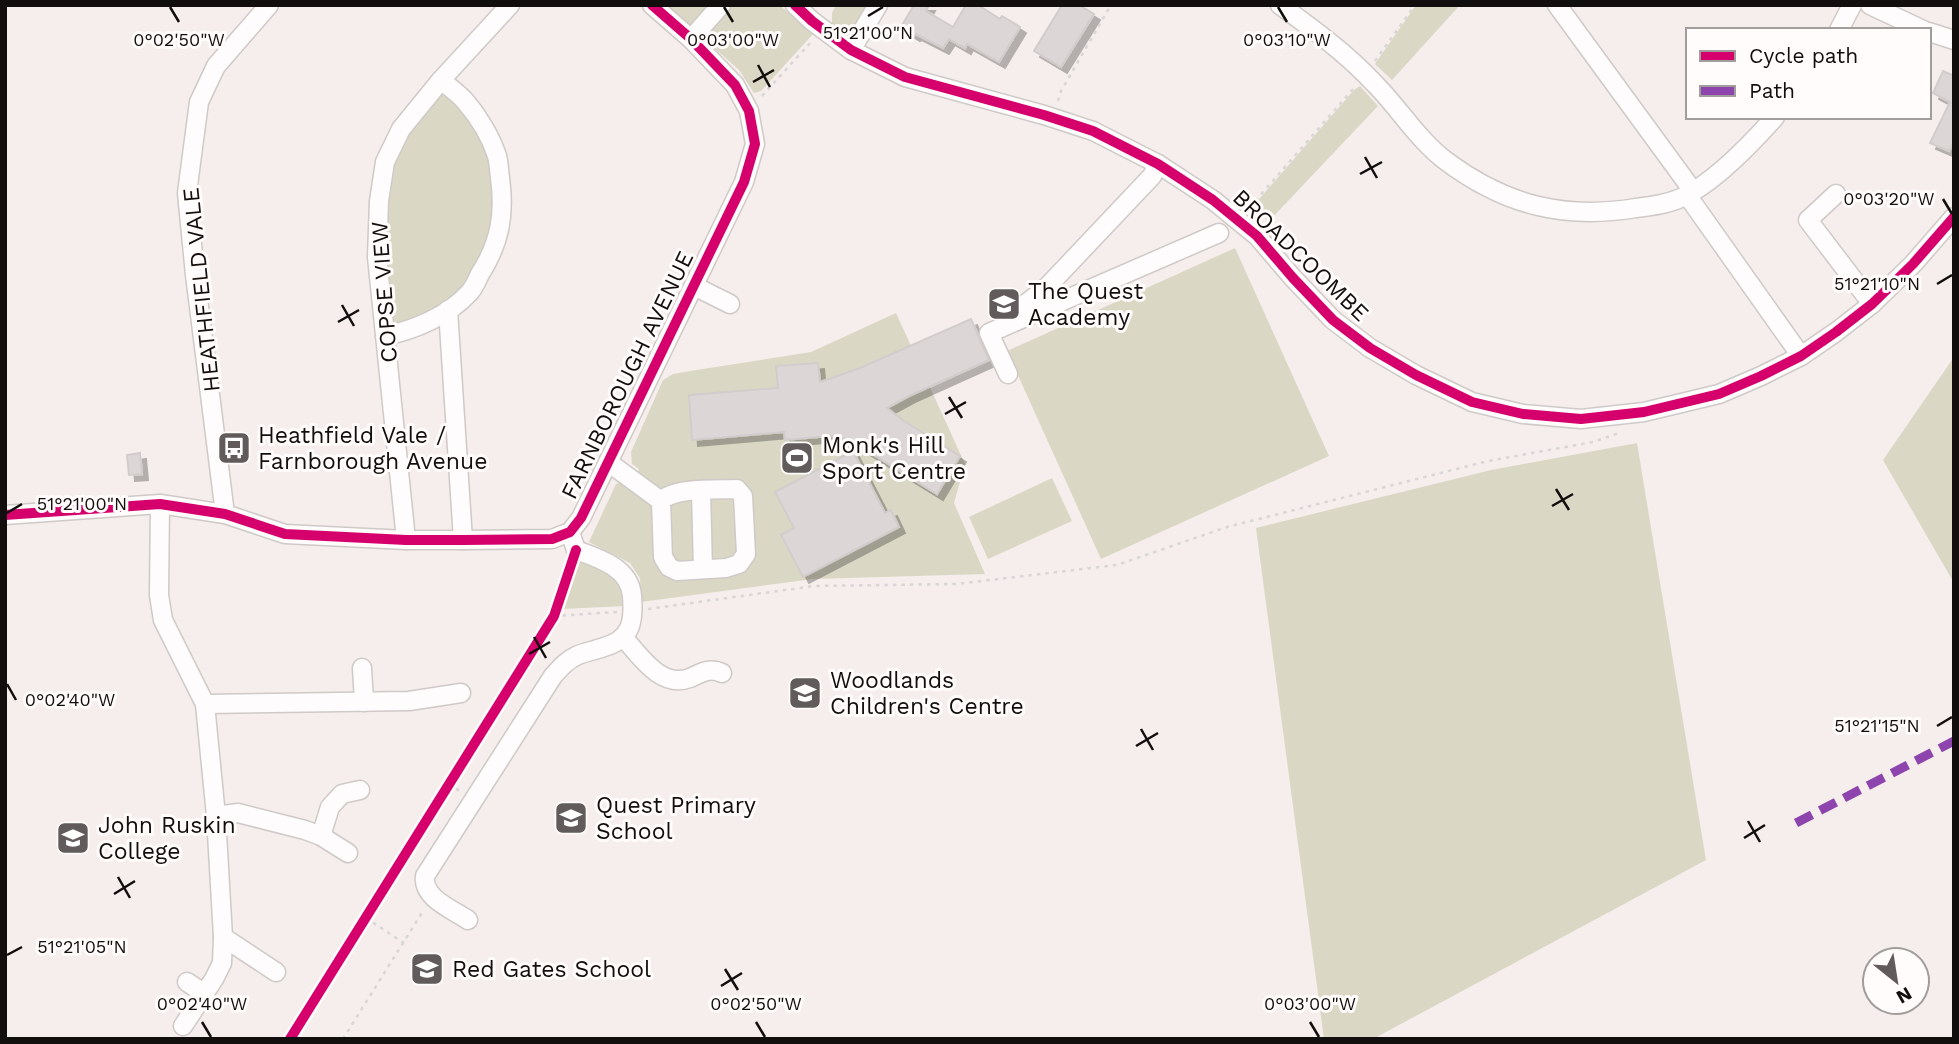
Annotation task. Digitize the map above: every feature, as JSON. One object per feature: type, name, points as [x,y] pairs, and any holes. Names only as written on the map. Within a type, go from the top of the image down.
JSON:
[{"type":"street","name":"HEATHFIELD VALE","points":[[225,514],[187,192],[199,102],[216,66],[269,5]]},
{"type":"street","name":"COPSE VIEW","points":[[406,540],[377,257],[379,201],[385,162],[401,129],[441,80],[510,5]]},
{"type":"street","name":"FARNBOROUGH AVENUE","points":[[5,515],[160,504],[225,514],[285,534],[463,540],[552,539],[570,532],[581,518],[744,182],[755,144],[749,111],[735,85],[691,39],[652,5]]},
{"type":"street","points":[[691,39],[721,5]]},
{"type":"street","name":"BROADCOOMBE","points":[[795,5],[819,18],[851,50],[905,77],[1093,131],[1158,164],[1213,200],[1257,236],[1333,320],[1370,348],[1416,375],[1472,402],[1523,414],[1581,419],[1644,412],[1719,394],[1761,376],[1801,356],[1872,304],[1913,264],[1954,217]]},
{"type":"street","points":[[851,50],[878,5]]},
{"type":"street","points":[[1280,5],[1315,30],[1366,75],[1421,138],[1445,160],[1504,196],[1541,207],[1575,213],[1609,213],[1671,202],[1690,193],[1721,170],[1773,119]]},
{"type":"street","points":[[1557,5],[1801,356]]},
{"type":"street","points":[[1840,28],[1852,5]]},
{"type":"street","points":[[1870,5],[1919,28]]},
{"type":"street","points":[[1931,33],[1954,40]]},
{"type":"street","points":[[385,336],[405,332],[425,323],[448,310],[469,293],[485,267],[503,217],[497,157],[482,125],[465,100],[441,80]]},
{"type":"street","points":[[989,332],[1046,288],[1152,176],[1158,164]]},
{"type":"street","points":[[1836,194],[1808,220],[1872,304]]},
{"type":"street","points":[[989,332],[1219,233]]},
{"type":"street","points":[[694,286],[730,304]]},
{"type":"street","points":[[448,310],[463,540]]},
{"type":"street","points":[[989,332],[1008,374]]},
{"type":"street","points":[[608,462],[661,501]]},
{"type":"street","points":[[737,489],[743,496],[746,554],[739,564],[726,568],[677,571],[669,567],[663,557],[661,501],[666,495],[737,489]]},
{"type":"street","points":[[701,491],[703,569]]},
{"type":"street","points":[[160,504],[159,595],[163,620],[205,704],[216,816],[223,937],[222,963],[183,1026]]},
{"type":"street","points":[[468,920],[432,897],[426,890],[425,876],[553,676],[564,663],[579,654],[609,646],[623,637],[632,626],[632,590],[625,577],[614,566],[576,550],[570,532]]},
{"type":"street","points":[[623,637],[656,673],[666,677],[677,681],[708,670],[722,673]]},
{"type":"street","points":[[362,668],[364,702]]},
{"type":"street","points":[[205,704],[409,701],[461,694]]},
{"type":"street","points":[[321,836],[330,807],[342,794],[360,790]]},
{"type":"street","points":[[216,816],[238,813],[305,830],[321,836],[348,853]]},
{"type":"street","points":[[223,937],[276,972]]},
{"type":"street","points":[[187,982],[205,994]]},
{"type":"path","points":[[1054,118],[1061,90],[1111,5]]},
{"type":"path","points":[[1250,207],[1366,75],[1415,5]]},
{"type":"path","points":[[749,111],[819,18]]},
{"type":"path","points":[[554,616],[633,611],[814,586],[956,584],[1117,565],[1227,527],[1488,461],[1593,442],[1618,433]]},
{"type":"path","points":[[547,627],[559,603]]},
{"type":"path","points":[[442,795],[456,773]]},
{"type":"path","points":[[343,1039],[432,897]]},
{"type":"path","points":[[359,929],[373,906]]},
{"type":"path","points":[[366,918],[404,943]]},
{"type":"shaded area","points":[[666,5],[779,5],[814,33],[761,91],[754,93],[739,70]]},
{"type":"shaded area","points":[[836,5],[870,5],[857,28],[843,33],[832,24],[832,13]]},
{"type":"shaded area","points":[[1416,5],[1460,5],[1392,80],[1375,64]]},
{"type":"shaded area","points":[[441,80],[482,125],[503,217],[469,293],[385,336],[385,162]]},
{"type":"shaded area","points":[[1360,86],[1378,106],[1269,221],[1253,206]]},
{"type":"shaded area","points":[[1235,248],[1329,456],[1101,559],[1007,351]]},
{"type":"shaded area","name":"Monk's Hill Sport Centre","points":[[896,313],[965,464],[954,503],[985,574],[813,579],[641,602],[640,578],[630,563],[589,542],[616,484],[625,481],[631,484],[639,469],[632,464],[631,452],[663,380],[673,374],[811,352]]},
{"type":"shaded area","points":[[1954,357],[1954,583],[1883,460]]},
{"type":"shaded area","points":[[1637,443],[1706,860],[1373,1039],[1324,1039],[1256,528],[1491,470]]},
{"type":"shaded area","points":[[1052,478],[1072,521],[988,559],[969,517]]},
{"type":"shaded area","points":[[579,559],[605,570],[617,580],[625,606],[562,609]]},
{"type":"building","points":[[914,5],[929,5],[926,11],[953,27],[966,5],[978,5],[1000,19],[1002,16],[1020,27],[999,62],[967,44],[965,48],[949,39],[943,48],[901,27]]},
{"type":"building","points":[[1062,5],[1079,5],[1094,14],[1061,67],[1034,51]]},
{"type":"building","points":[[1943,71],[1954,76],[1954,142],[1949,151],[1930,143],[1950,102],[1933,93]]},
{"type":"building","points":[[971,319],[989,360],[887,408],[960,456],[937,494],[861,447],[866,444],[847,439],[830,436],[785,440],[784,432],[692,440],[689,395],[778,388],[776,366],[818,363],[820,382],[860,368]]},
{"type":"building","points":[[853,451],[885,513],[891,510],[899,527],[803,577],[781,535],[794,528],[775,492]]},
{"type":"building","points":[[140,453],[142,474],[129,475],[127,455]]},
{"type":"marked path","points":[[1796,823],[1954,741]]},
{"type":"cycle path","points":[[5,515],[160,504],[225,514],[285,534],[463,540],[552,539],[570,532],[581,518],[744,182],[755,144],[749,111],[735,85],[691,39],[652,5]]},
{"type":"cycle path","points":[[795,5],[851,50],[905,77],[1093,131],[1158,164],[1213,200],[1257,236],[1333,320],[1370,348],[1416,375],[1472,402],[1523,414],[1581,419],[1644,412],[1719,394],[1761,376],[1801,356],[1872,304],[1913,264],[1954,217]]},
{"type":"cycle path","points":[[290,1039],[554,616],[576,550]]},
{"type":"place","name":"The Quest Academy","points":[[1004,304]]},
{"type":"place","name":"Heathfield Vale / Farnborough Avenue","points":[[234,448]]},
{"type":"place","name":"Monk's Hill Sport Centre","points":[[797,458]]},
{"type":"place","name":"Woodlands Children's Centre","points":[[805,693]]},
{"type":"place","name":"Quest Primary School","points":[[571,818]]},
{"type":"place","name":"John Ruskin College","points":[[73,838]]},
{"type":"place","name":"Red Gates School","points":[[427,969]]}]
